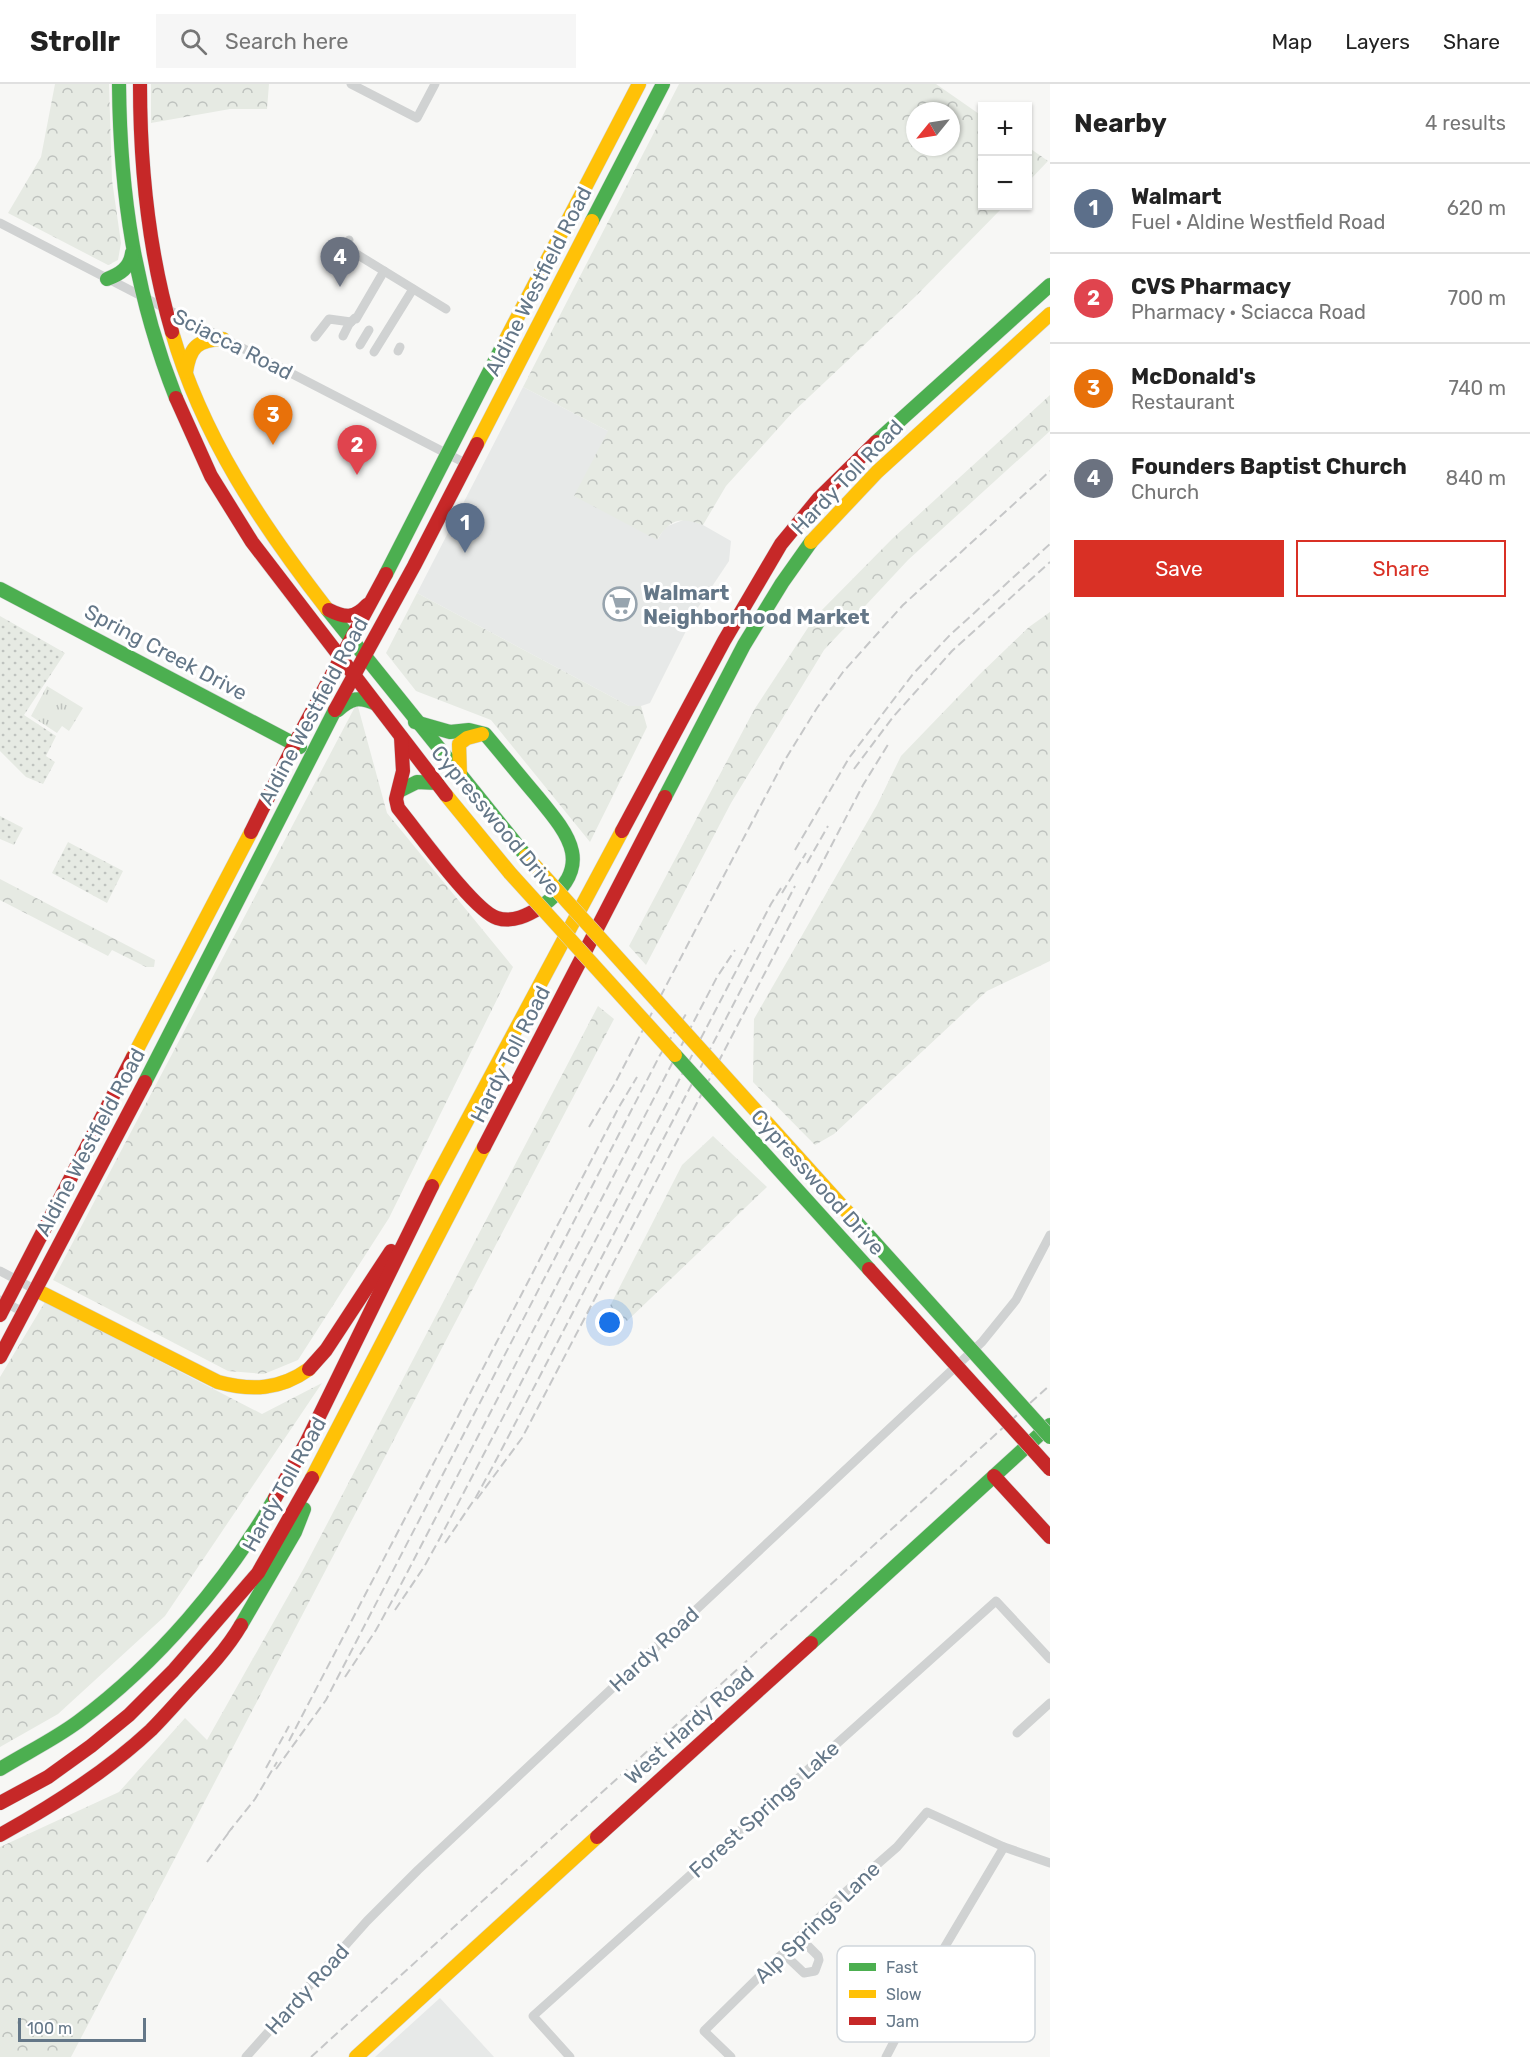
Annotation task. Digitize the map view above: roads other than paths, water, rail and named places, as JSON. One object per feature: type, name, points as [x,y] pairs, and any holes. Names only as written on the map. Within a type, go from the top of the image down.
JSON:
[{"type":"main road","name":"Cypresswood Drive","points":[[120,84],[121,152],[132,242],[142,297],[184,418],[222,494],[240,524],[265,561],[342,658],[436,783],[510,873],[1050,1469]]},
{"type":"main road","name":"Cypresswood Drive","points":[[140,84],[141,157],[152,242],[172,337],[211,433],[239,485],[269,532],[416,723],[526,856],[1050,1437]]},
{"type":"main road","name":"Aldine Westfield Road","points":[[2,1306],[18,1281],[233,868],[295,743],[376,595],[639,84]]},
{"type":"main road","name":"Aldine Westfield Road","points":[[0,1357],[186,1005],[330,718],[414,566],[663,84]]},
{"type":"main road","points":[[121,152],[141,157]]},
{"type":"main road","points":[[107,279],[119,274],[131,261],[132,242]]},
{"type":"main road","name":"Hardy Toll Road","points":[[0,1769],[78,1722],[149,1661],[199,1607],[256,1530],[306,1443],[429,1192],[724,641],[781,544],[819,498],[862,454],[1050,285]]},
{"type":"main road","points":[[525,304],[545,314]]},
{"type":"main road","name":"Hardy Toll Road","points":[[0,1803],[48,1777],[129,1715],[173,1671],[258,1573],[325,1455],[744,645],[782,583],[827,523],[870,479],[1050,315]]},
{"type":"main road","points":[[186,374],[188,357],[196,345],[209,339],[223,339]]},
{"type":"main road","points":[[222,494],[239,485]]},
{"type":"main road","name":"Spring Creek Drive","points":[[0,589],[312,754]]},
{"type":"main road","points":[[328,609],[349,617],[359,614],[376,595]]},
{"type":"main road","points":[[330,718],[350,699],[364,698],[377,705]]},
{"type":"main road","points":[[401,736],[403,771],[396,799],[398,808],[476,905],[499,919],[512,919],[534,913],[552,898],[568,877],[572,865],[571,843],[562,826],[485,734],[469,730],[450,732],[416,723]]},
{"type":"main road","points":[[460,776],[459,744],[467,738],[485,734]]},
{"type":"main road","points":[[399,791],[416,781],[428,780],[436,783]]},
{"type":"main road","points":[[233,868],[250,879]]},
{"type":"main road","points":[[166,994],[186,1005]]},
{"type":"main road","points":[[101,1118],[121,1129]]},
{"type":"main road","points":[[36,1290],[218,1382],[246,1389],[271,1388],[295,1379],[319,1359],[429,1192]]},
{"type":"main road","name":"West Hardy Road","points":[[356,2057],[1050,1425]]},
{"type":"main road","points":[[0,1835],[52,1806],[119,1758],[152,1729],[203,1674],[232,1640],[296,1532],[325,1455]]},
{"type":"main road","points":[[994,1476],[1050,1537]]},
{"type":"street","points":[[351,84],[417,118],[435,84]]},
{"type":"street","name":"Sciacca Road","points":[[0,224],[467,465]]},
{"type":"street","points":[[349,240],[345,247],[446,309]]},
{"type":"street","points":[[343,336],[351,322],[356,319],[384,271]]},
{"type":"street","points":[[374,352],[412,289]]},
{"type":"street","points":[[315,337],[329,319],[351,322]]},
{"type":"street","points":[[360,345],[370,328],[381,339]]},
{"type":"street","name":"Hardy Road","points":[[246,2057],[367,1921],[418,1870],[982,1342],[1016,1300],[1050,1235]]},
{"type":"street","points":[[0,1271],[36,1290]]},
{"type":"street","points":[[2,1306],[25,1312]]},
{"type":"street","name":"Forest Springs Lake","points":[[570,2057],[533,2016],[996,1601],[1050,1659]]},
{"type":"street","points":[[1017,1733],[1050,1703]]},
{"type":"street","name":"Alp Springs Lane","points":[[731,2057],[704,2031],[841,1896],[897,1847],[927,1812],[1004,1847]]},
{"type":"street","points":[[945,1946],[1004,1847],[1050,1863]]},
{"type":"street","points":[[784,1954],[804,1973],[814,1971],[819,1960],[818,1956],[800,1938]]},
{"type":"street","points":[[886,2057],[894,2042]]},
{"type":"railway","points":[[589,1127],[614,1085],[783,763],[817,708],[843,672],[903,605],[1050,471]]},
{"type":"railway","points":[[795,850],[849,758],[913,674],[950,635],[1050,544]]},
{"type":"railway","points":[[854,769],[893,717],[952,651],[1050,562]]},
{"type":"railway","points":[[477,1499],[522,1438],[863,785],[889,743]]},
{"type":"railway","points":[[807,863],[828,826]]},
{"type":"railway","points":[[782,893],[806,853]]},
{"type":"railway","points":[[395,1610],[424,1567],[440,1538],[783,885]]},
{"type":"railway","points":[[445,1543],[476,1497],[493,1466],[795,886]]},
{"type":"railway","points":[[345,1677],[376,1630],[397,1592],[717,977],[735,950]]},
{"type":"railway","points":[[276,1769],[326,1700],[660,1055],[688,1011]]},
{"type":"railway","points":[[289,1741],[619,1107],[637,1077]]},
{"type":"railway","points":[[311,2057],[1050,1385]]},
{"type":"railway","points":[[266,1768],[289,1726]]},
{"type":"railway","points":[[228,1833],[255,1799],[277,1762]]},
{"type":"railway","points":[[207,1862],[232,1828]]},
{"type":"place","name":"Founders Baptist Church","points":[[340,287]]},
{"type":"place","name":"McDonald's","points":[[273,445]]},
{"type":"place","name":"CVS Pharmacy","points":[[357,475]]},
{"type":"place","name":"Walmart","points":[[465,553]]},
{"type":"place","name":"Walmart Neighborhood Market","points":[[620,604]]}]
